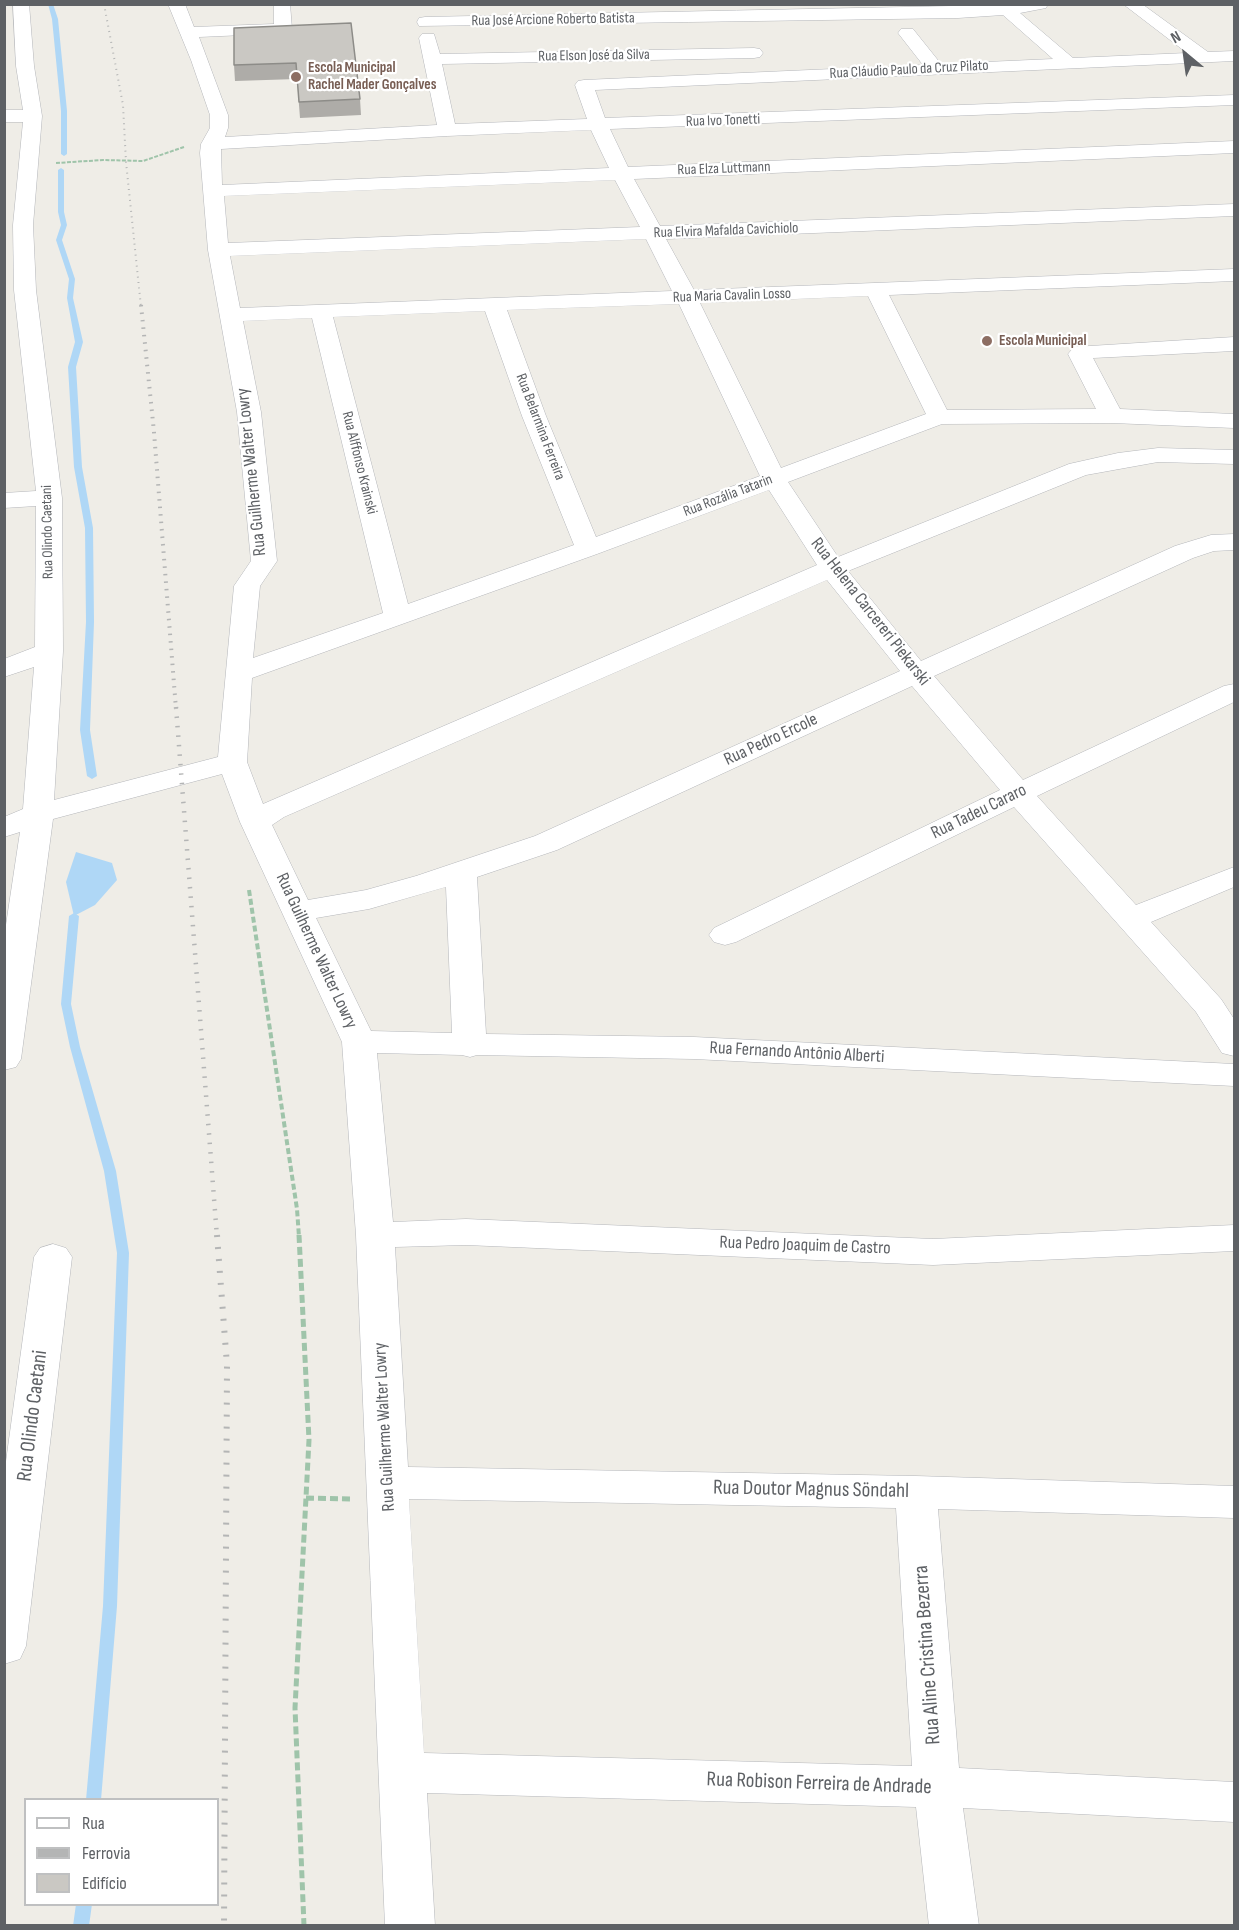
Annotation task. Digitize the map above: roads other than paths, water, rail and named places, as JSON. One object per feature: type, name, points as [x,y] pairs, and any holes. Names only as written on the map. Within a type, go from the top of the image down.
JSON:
[{"type":"street","name":"Rua Guilherme Walter Lowry","points":[[176,4],[219,115],[219,128],[211,144],[210,153],[218,249],[249,412],[264,561],[247,586],[232,762],[260,832],[359,1042],[375,1235],[410,1926]]},
{"type":"street","points":[[188,32],[283,28],[282,4]]},
{"type":"street","name":"Rua José Arcione Roberto Batista","points":[[423,13],[958,14],[1007,10],[1040,4]]},
{"type":"street","points":[[1131,4],[1204,57]]},
{"type":"street","points":[[1007,10],[1068,63]]},
{"type":"street","points":[[423,13],[447,130]]},
{"type":"street","name":"Rua Olindo Caetani","points":[[4,1059],[38,814],[49,651],[49,498],[15,290],[14,225],[37,164],[26,66],[16,17]]},
{"type":"street","points":[[907,33],[936,69]]},
{"type":"street","name":"Rua Elson José da Silva","points":[[433,59],[754,53]]},
{"type":"street","name":"Rua Cláudio Paulo da Cruz Pilato","points":[[584,85],[1234,56]]},
{"type":"street","points":[[4,66],[26,66]]},
{"type":"street","name":"Rua Helena Carcereri Piekarski","points":[[584,85],[599,126],[621,173],[687,298],[774,479],[832,568],[916,674],[1018,793],[1209,1006],[1234,1045]]},
{"type":"street","name":"Rua Ivo Tonetti","points":[[211,144],[447,130],[1234,100]]},
{"type":"street","points":[[4,116],[33,116]]},
{"type":"street","name":"Rua Elza Luttmann","points":[[213,191],[1234,147]]},
{"type":"street","points":[[4,165],[37,164]]},
{"type":"street","name":"Rua Elvira Mafalda Cavichiolo","points":[[218,249],[1234,210]]},
{"type":"street","name":"Rua Maria Cavalin Losso","points":[[230,315],[1234,275]]},
{"type":"street","points":[[876,290],[939,417]]},
{"type":"street","name":"Rua Belarmina Ferreira","points":[[494,305],[534,416],[588,549]]},
{"type":"street","name":"Rua Alffonso Krainski","points":[[321,312],[397,615]]},
{"type":"street","points":[[1112,416],[1079,354],[1082,352],[1234,344]]},
{"type":"street","name":"Rua Rozália Tatarin","points":[[238,673],[588,549],[939,417],[1112,416],[1234,421]]},
{"type":"street","points":[[260,832],[273,811],[832,568],[1077,469],[1118,460],[1158,455],[1234,458]]},
{"type":"street","points":[[4,501],[49,498]]},
{"type":"street","name":"Rua Pedro Ercole","points":[[298,912],[369,899],[461,872],[546,843],[1184,552],[1211,543],[1234,542]]},
{"type":"street","points":[[4,669],[49,651]]},
{"type":"street","name":"Rua Tadeu Cararo","points":[[725,935],[1018,793],[1234,692]]},
{"type":"street","points":[[4,828],[38,814],[232,762]]},
{"type":"street","points":[[461,872],[470,1046]]},
{"type":"street","points":[[1132,918],[1234,876]]},
{"type":"street","name":"Rua Fernando Antônio Alberti","points":[[359,1042],[470,1046],[694,1048],[1234,1075]]},
{"type":"street","name":"Rua Pedro Joaquim de Castro","points":[[375,1235],[466,1232],[933,1252],[1234,1238]]},
{"type":"street","name":"Rua Olindo Caetani","points":[[4,1646],[53,1257]]},
{"type":"street","name":"Rua Doutor Magnus Söndahl","points":[[388,1483],[916,1492],[1234,1502]]},
{"type":"street","name":"Rua Aline Cristina Bezerra","points":[[916,1492],[937,1787],[954,1926]]},
{"type":"street","name":"Rua Robison Ferreira de Andrade","points":[[403,1772],[937,1787],[1234,1802]]},
{"type":"water","points":[[76,852],[112,863],[117,880],[95,905],[74,916],[66,882]]},
{"type":"waterway","points":[[50,4],[55,19],[64,111],[64,154]]},
{"type":"waterway","points":[[61,170],[61,212],[64,225],[59,240],[72,279],[70,298],[79,342],[72,367],[78,467],[89,528],[90,622],[85,730],[92,776]]},
{"type":"waterway","points":[[74,916],[66,1004],[75,1047],[110,1171],[123,1253],[110,1606],[93,1798]]},
{"type":"waterway","points":[[81,1926],[84,1906]]},
{"type":"railway","points":[[104,4],[123,105],[126,162],[141,307]]},
{"type":"railway","points":[[141,305],[154,432],[176,709]]},
{"type":"railway","points":[[176,707],[217,1237]]},
{"type":"railway","points":[[217,1235],[227,1365],[224,1926]]},
{"type":"place","name":"Escola Municipal Rachel Mader Gonçalves","points":[[296,77]]},
{"type":"place","name":"Escola Municipal","points":[[987,341]]}]
